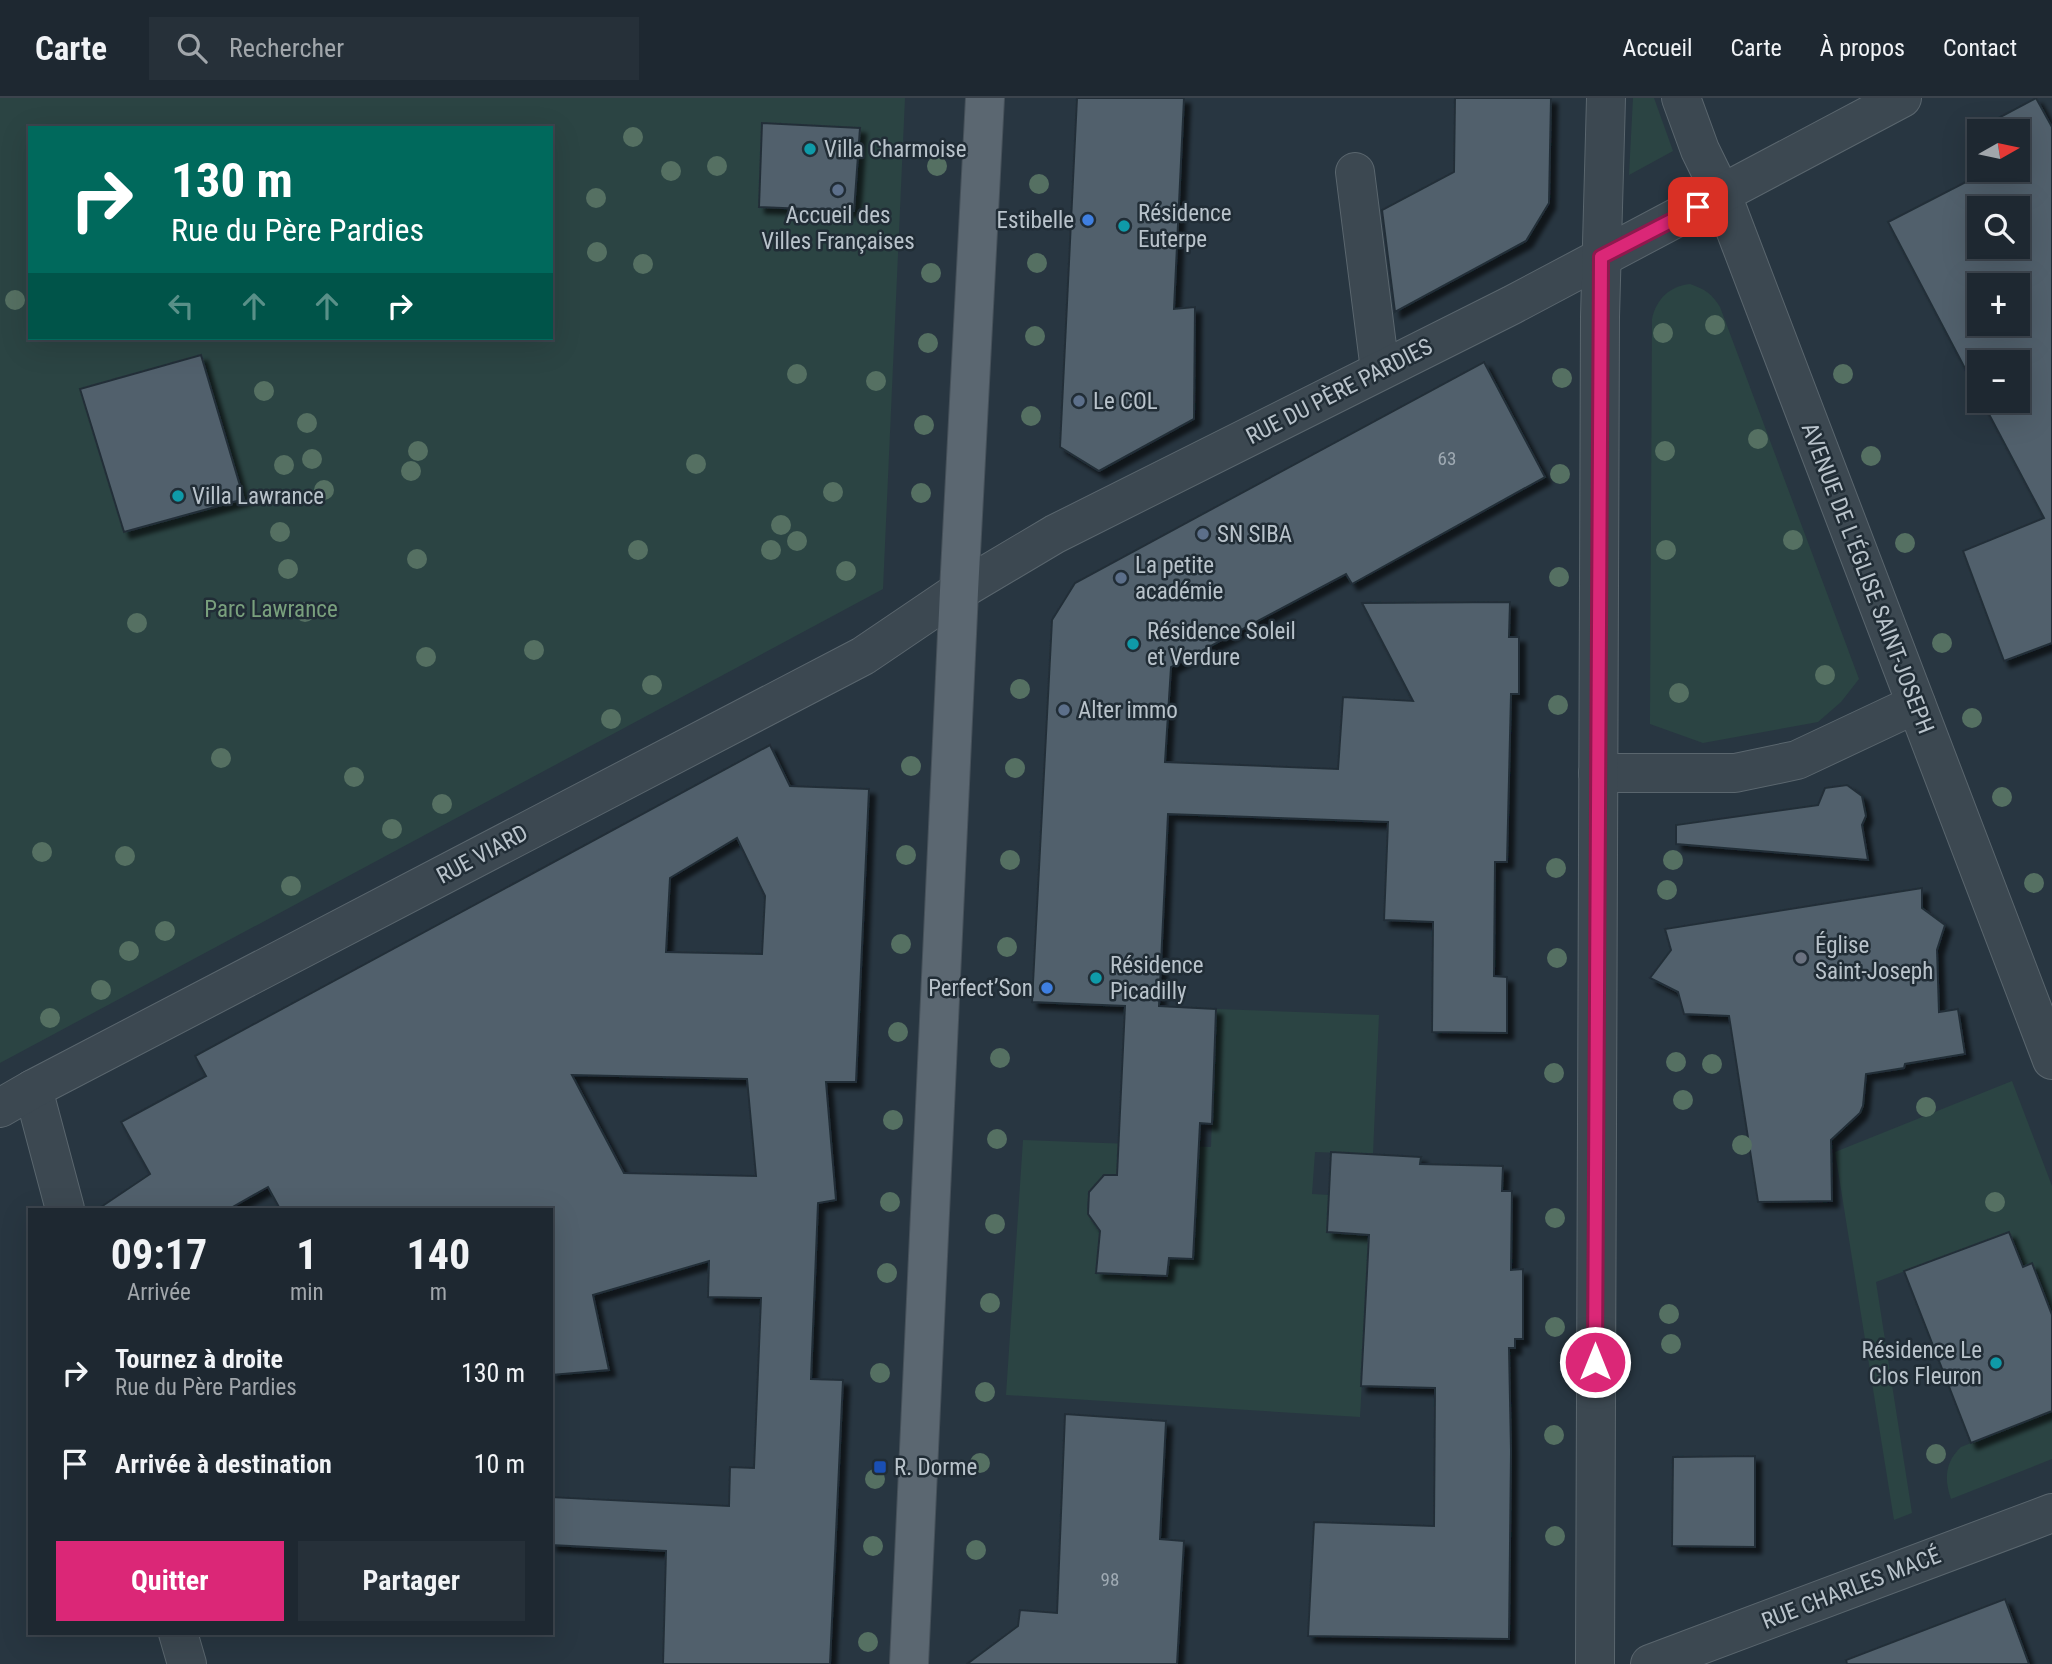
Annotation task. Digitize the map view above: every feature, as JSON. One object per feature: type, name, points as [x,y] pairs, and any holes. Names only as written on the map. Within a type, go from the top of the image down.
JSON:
[{"type":"main road","points":[[909,1664],[985,98]]},
{"type":"street","points":[[1595,1664],[1601,257],[1606,98]]},
{"type":"street","name":"AVENUE DE L'ÉGLISE SAINT-JOSEPH","points":[[1681,98],[1700,150],[1722,195],[2052,1060]]},
{"type":"street","name":"RUE DU PÈRE PARDIES","points":[[959,592],[1055,534],[1512,305],[1902,98]]},
{"type":"street","points":[[1355,172],[1380,370]]},
{"type":"street","name":"RUE VIARD","points":[[0,1108],[863,656],[959,592]]},
{"type":"street","points":[[1598,773],[1735,773],[1784,763],[1797,760],[1916,704]]},
{"type":"street","points":[[33,1089],[65,1208]]},
{"type":"street","name":"RUE CHARLES MACÉ","points":[[1650,1664],[2052,1513]]},
{"type":"street","points":[[179,1635],[187,1664]]},
{"type":"green space","name":"Parc Lawrance","points":[[0,98],[905,98],[883,589],[0,1063]]},
{"type":"green space","points":[[1633,98],[1654,98],[1673,151],[1629,175]]},
{"type":"green space","points":[[1690,284],[1708,293],[1720,307],[1859,679],[1841,702],[1818,722],[1703,743],[1650,724],[1652,319],[1657,305],[1665,295]]},
{"type":"green space","points":[[1216,1009],[1379,1015],[1373,1154],[1315,1152],[1312,1194],[1329,1195],[1328,1232],[1370,1235],[1360,1417],[1006,1395],[1023,1140],[1211,1147]],"holes":[[[1149,1161],[1198,1164],[1193,1259],[1169,1258],[1167,1280],[1142,1280],[1101,1219],[1091,1219],[1087,1206],[1091,1192],[1096,1184],[1102,1186],[1102,1175],[1141,1177]]]},
{"type":"green space","points":[[2012,1081],[2052,1186],[2052,1315],[2032,1264],[2023,1267],[2009,1232],[1876,1282],[1912,1513],[1894,1520],[1835,1152]]},
{"type":"green space","points":[[2052,1411],[2052,1459],[1951,1499],[1947,1471],[1961,1447]]},
{"type":"building","name":"Résidence Euterpe","points":[[1077,98],[1184,98],[1174,309],[1195,307],[1194,419],[1099,471],[1060,447]]},
{"type":"building","points":[[1455,98],[1551,98],[1549,203],[1526,241],[1395,312],[1382,210],[1454,172]]},
{"type":"building","points":[[2036,98],[2052,127],[2052,643],[2004,661],[1963,551],[2044,518],[1988,413],[2030,413],[2030,350],[1967,350],[1967,372],[1888,222],[1967,181],[2030,182],[2030,119],[1996,119]]},
{"type":"building","name":"Villa Charmoise","points":[[762,123],[860,128],[854,211],[759,207]]},
{"type":"building","name":"Villa Lawrance","points":[[201,355],[244,499],[124,532],[80,389]]},
{"type":"building","points":[[1484,362],[1545,477],[1352,584],[1346,574],[1171,667],[1165,762],[1338,769],[1343,697],[1413,701],[1362,603],[1510,602],[1509,637],[1519,637],[1519,694],[1511,694],[1507,862],[1495,862],[1494,976],[1507,977],[1507,1033],[1432,1032],[1433,922],[1384,920],[1388,822],[1168,814],[1159,1006],[1216,1009],[1212,1124],[1200,1123],[1193,1259],[1169,1258],[1167,1276],[1096,1273],[1100,1231],[1088,1214],[1089,1192],[1104,1175],[1117,1175],[1125,1006],[1032,1002],[1052,620],[1075,583]]},
{"type":"building","points":[[770,745],[790,786],[869,789],[856,1082],[826,1082],[836,1200],[818,1203],[811,1379],[843,1380],[830,1664],[663,1664],[666,1551],[553,1545],[553,1497],[729,1506],[730,1467],[754,1468],[761,1298],[708,1297],[709,1261],[593,1295],[609,1370],[553,1375],[553,1208],[279,1208],[268,1187],[231,1208],[99,1208],[150,1174],[121,1122],[206,1076],[195,1056]],"holes":[[[737,838],[765,896],[762,954],[666,952],[670,878]],[[572,1075],[747,1079],[756,1176],[624,1173]]]},
{"type":"building","points":[[1847,785],[1862,796],[1866,816],[1862,825],[1868,860],[1676,844],[1676,825],[1818,805],[1825,788]]},
{"type":"building","name":"Église Saint-Joseph","points":[[1922,888],[1922,908],[1945,925],[1937,950],[1939,1012],[1958,1009],[1965,1054],[1866,1074],[1860,1113],[1831,1140],[1832,1201],[1758,1202],[1729,1016],[1684,1014],[1678,992],[1650,978],[1671,950],[1665,929]]},
{"type":"building","points":[[1331,1152],[1421,1157],[1420,1164],[1503,1166],[1502,1191],[1512,1191],[1511,1270],[1523,1269],[1523,1339],[1515,1339],[1515,1348],[1509,1348],[1509,1639],[1308,1636],[1314,1522],[1434,1526],[1435,1388],[1361,1386],[1369,1235],[1327,1232]]},
{"type":"building","name":"Résidence Le Clos Fleuron","points":[[2009,1232],[2023,1267],[2032,1263],[2052,1315],[2052,1411],[1971,1443],[1904,1271]]},
{"type":"building","points":[[1065,1414],[1166,1421],[1160,1539],[1184,1541],[1177,1664],[967,1664],[1018,1626],[1020,1610],[1057,1613]]},
{"type":"building","points":[[1755,1456],[1755,1547],[1672,1546],[1673,1457]]},
{"type":"building","points":[[2005,1599],[2029,1664],[1847,1664],[1846,1660]]},
{"type":"place","name":"Villa Charmoise","points":[[810,149]]},
{"type":"place","name":"Accueil des Villes Françaises","points":[[838,190]]},
{"type":"place","name":"Estibelle","points":[[1088,220]]},
{"type":"place","name":"Résidence Euterpe","points":[[1124,226]]},
{"type":"place","name":"Le COL","points":[[1079,401]]},
{"type":"place","name":"Villa Lawrance","points":[[178,496]]},
{"type":"place","name":"SN SIBA","points":[[1203,534]]},
{"type":"place","name":"La petite académie","points":[[1121,578]]},
{"type":"place","name":"Résidence Soleil et Verdure","points":[[1133,644]]},
{"type":"place","name":"Alter immo","points":[[1064,710]]},
{"type":"place","name":"Église Saint-Joseph","points":[[1801,958]]},
{"type":"place","name":"Résidence Picadilly","points":[[1096,978]]},
{"type":"place","name":"Perfect’Son","points":[[1047,988]]},
{"type":"place","name":"Résidence Le Clos Fleuron","points":[[1996,1363]]},
{"type":"place","name":"R. Dorme","points":[[880,1467]]},
{"type":"route","points":[[1595,1362],[1601,257],[1698,207]]}]
